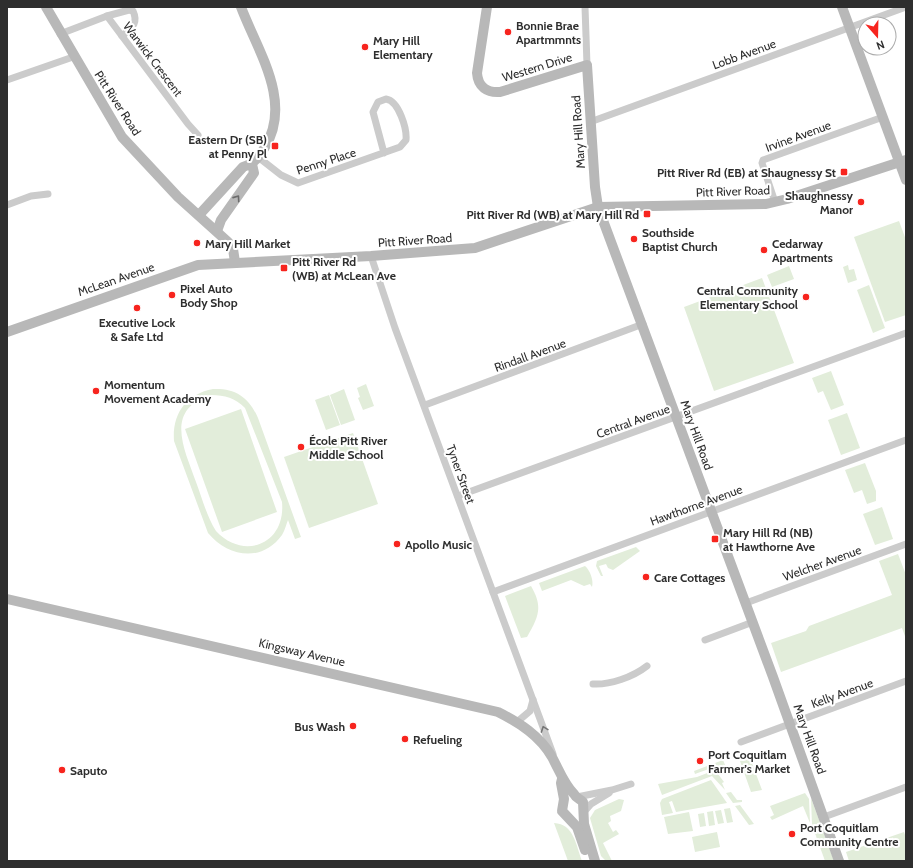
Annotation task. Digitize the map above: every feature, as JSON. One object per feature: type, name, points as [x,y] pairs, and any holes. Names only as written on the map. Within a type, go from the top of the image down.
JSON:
[{"type":"main road","name":"Pitt River Road","points":[[46,7],[73,57],[122,137],[178,196],[217,231],[232,247],[235,262],[371,256],[475,248],[598,207],[742,206],[775,202],[903,161]]},
{"type":"main road","points":[[217,231],[221,220],[254,173],[255,161],[270,137],[275,125],[275,97],[266,67],[241,7]]},
{"type":"main road","name":"Western Drive","points":[[487,7],[477,76],[481,85],[488,90],[500,92],[587,64]]},
{"type":"main road","points":[[842,7],[883,117],[903,161],[906,180]]},
{"type":"main road","name":"Mary Hill Road","points":[[587,64],[590,122],[598,207],[643,324],[791,724],[839,861]]},
{"type":"main road","points":[[199,215],[243,167],[255,161]]},
{"type":"main road","name":"McLean Avenue","points":[[7,332],[183,270],[206,264],[235,262]]},
{"type":"main road","name":"Kingsway Avenue","points":[[7,598],[485,708],[517,722],[543,745],[551,756],[562,779],[577,798],[583,802],[584,824],[595,861]]},
{"type":"main road","name":"Kingsway Avenue","points":[[562,779],[561,783],[564,796],[562,812],[577,828],[589,861]]},
{"type":"main road","points":[[563,803],[569,798],[577,798]]},
{"type":"main road","points":[[570,819],[577,819],[584,813]]},
{"type":"street","name":"Mary Hill Road","points":[[586,7],[587,64]]},
{"type":"street","name":"Lobb Avenue","points":[[590,122],[906,7]]},
{"type":"street","points":[[107,16],[129,10],[133,11],[136,20],[135,25],[122,36]]},
{"type":"street","name":"Warwick Crescent","points":[[60,34],[107,16],[188,124],[198,135]]},
{"type":"street","points":[[7,80],[73,57]]},
{"type":"street","name":"Penny Place","points":[[255,161],[298,183],[384,153],[400,147],[405,143],[407,136],[397,108],[392,101],[386,99],[378,102],[373,112],[384,153]]},
{"type":"street","name":"Irvine Avenue","points":[[775,202],[763,160],[883,117]]},
{"type":"street","points":[[7,205],[31,196],[48,194]]},
{"type":"street","name":"Tyner Street","points":[[371,256],[397,334],[425,405],[562,779]]},
{"type":"street","name":"Rindall Avenue","points":[[425,405],[643,324]]},
{"type":"street","name":"Central Avenue","points":[[458,496],[906,333]]},
{"type":"street","name":"Hawthorne Avenue","points":[[493,592],[906,440]]},
{"type":"street","name":"Welcher Avenue","points":[[746,603],[906,544]]},
{"type":"street","points":[[705,640],[753,622]]},
{"type":"street","points":[[593,684],[615,681],[636,673],[646,666]]},
{"type":"street","name":"Kelly Avenue","points":[[741,742],[906,681]]},
{"type":"street","points":[[517,722],[530,711],[533,698]]},
{"type":"street","points":[[577,798],[631,784]]},
{"type":"street","points":[[824,817],[906,787]]},
{"type":"street","points":[[584,813],[591,804],[612,790]]},
{"type":"green space","points":[[899,221],[906,240],[906,315],[885,322],[854,237]]},
{"type":"green space","points":[[848,265],[849,270],[854,269],[857,280],[848,283],[843,267]]},
{"type":"green space","points":[[789,266],[794,279],[772,287],[767,275]]},
{"type":"green space","points":[[762,278],[794,363],[714,391],[684,307]]},
{"type":"green space","points":[[869,285],[885,328],[873,333],[857,290]]},
{"type":"green space","points":[[831,371],[844,405],[831,410],[823,391],[818,393],[812,378]]},
{"type":"green space","points":[[366,384],[374,406],[363,410],[358,398],[360,397],[357,388]]},
{"type":"green space","points":[[213,389],[228,390],[240,395],[250,404],[258,418],[301,537],[295,539],[288,520],[282,535],[274,544],[265,550],[245,554],[235,552],[225,547],[208,533],[174,441],[175,422],[178,414],[188,401],[195,395]],"holes":[[[211,395],[234,399],[245,408],[282,502],[281,517],[277,528],[270,538],[261,544],[250,546],[239,545],[227,540],[216,531],[207,514],[183,444],[181,432],[182,421],[187,410],[196,402]]]},
{"type":"green space","points":[[344,389],[355,420],[341,425],[330,395]]},
{"type":"green space","points":[[329,395],[340,425],[326,430],[315,400]]},
{"type":"green space","points":[[241,409],[277,512],[222,532],[185,429]]},
{"type":"green space","points":[[847,413],[860,448],[841,455],[828,420]]},
{"type":"green space","points":[[353,433],[378,504],[309,528],[284,457]]},
{"type":"green space","points":[[865,463],[876,491],[876,501],[867,504],[862,490],[854,493],[845,470]]},
{"type":"green space","points":[[882,507],[893,539],[875,545],[863,514]]},
{"type":"green space","points":[[636,547],[640,551],[613,570],[608,568],[606,564],[599,566],[603,576],[601,576],[596,566],[597,561]]},
{"type":"green space","points":[[898,554],[906,575],[906,639],[902,628],[781,672],[771,643],[806,631],[809,626],[892,595],[879,561]]},
{"type":"green space","points":[[585,566],[591,576],[592,587],[590,584],[584,586],[571,580],[542,591],[539,583]]},
{"type":"green space","points":[[531,586],[537,600],[538,612],[527,637],[521,638],[505,596]]},
{"type":"green space","points":[[750,758],[762,790],[751,792],[740,761]]},
{"type":"green space","points":[[723,760],[726,767],[719,769],[717,766],[695,774],[694,771]]},
{"type":"green space","points":[[715,770],[724,782],[722,783],[725,790],[712,776],[662,795],[658,784],[697,777]]},
{"type":"green space","points":[[711,780],[727,803],[676,812],[672,801],[669,802],[673,813],[662,815],[660,803],[662,799]]},
{"type":"green space","points":[[731,792],[737,800],[742,800],[742,802],[733,803],[726,793]]},
{"type":"green space","points":[[805,793],[809,799],[810,823],[803,806],[772,820],[770,817],[774,815],[770,806]]},
{"type":"green space","points":[[811,798],[834,861],[825,861],[812,825]]},
{"type":"green space","points":[[619,799],[624,800],[621,811],[610,816],[611,821],[608,823],[613,832],[616,830],[619,834],[603,843],[612,861],[606,861],[601,856],[590,818],[595,810]]},
{"type":"green space","points":[[740,805],[754,824],[749,825],[735,806]]},
{"type":"green space","points":[[730,808],[733,822],[727,823],[724,809]]},
{"type":"green space","points":[[721,810],[724,823],[718,824],[715,811]]},
{"type":"green space","points":[[713,811],[715,825],[709,826],[707,812]]},
{"type":"green space","points":[[689,812],[693,831],[668,834],[664,817]]},
{"type":"green space","points":[[704,813],[706,826],[700,827],[698,814]]},
{"type":"green space","points":[[554,823],[561,824],[570,831],[576,842],[582,861],[568,861]]},
{"type":"green space","points":[[717,832],[720,847],[695,852],[692,837]]},
{"type":"green space","points":[[904,832],[906,838],[906,861],[849,861],[846,852]]},
{"type":"place","name":"Bonnie Brae Apartmmnts","points":[[508,32]]},
{"type":"place","name":"Mary Hill Elementary","points":[[365,47]]},
{"type":"place","name":"Eastern Dr (SB) at Penny Pl","points":[[275,146]]},
{"type":"place","name":"Pitt River Rd (EB) at Shaugnessy St","points":[[844,172]]},
{"type":"place","name":"Shaughnessy Manor","points":[[861,202]]},
{"type":"place","name":"Pitt River Rd (WB) at Mary Hill Rd","points":[[647,214]]},
{"type":"place","name":"Southside Baptist Church","points":[[634,239]]},
{"type":"place","name":"Mary Hill Market","points":[[197,243]]},
{"type":"place","name":"Cedarway Apartments","points":[[764,250]]},
{"type":"place","name":"Pitt River Rd (WB) at McLean Ave","points":[[284,268]]},
{"type":"place","name":"Pixel Auto Body Shop","points":[[172,295]]},
{"type":"place","name":"Central Community Elementary School","points":[[806,297]]},
{"type":"place","name":"Executive Lock & Safe Ltd","points":[[137,308]]},
{"type":"place","name":"Momentum Movement Academy","points":[[96,391]]},
{"type":"place","name":"École Pitt River Middle School","points":[[301,447]]},
{"type":"place","name":"Mary Hill Rd (NB) at Hawthorne Ave","points":[[715,539]]},
{"type":"place","name":"Apollo Music","points":[[397,544]]},
{"type":"place","name":"Care Cottages","points":[[646,577]]},
{"type":"place","name":"Bus Wash","points":[[353,726]]},
{"type":"place","name":"Refueling","points":[[405,739]]},
{"type":"place","name":"Port Coquitlam Farmer’s Market","points":[[700,761]]},
{"type":"place","name":"Saputo","points":[[62,770]]},
{"type":"place","name":"Port Coquitlam Community Centre","points":[[792,834]]}]
